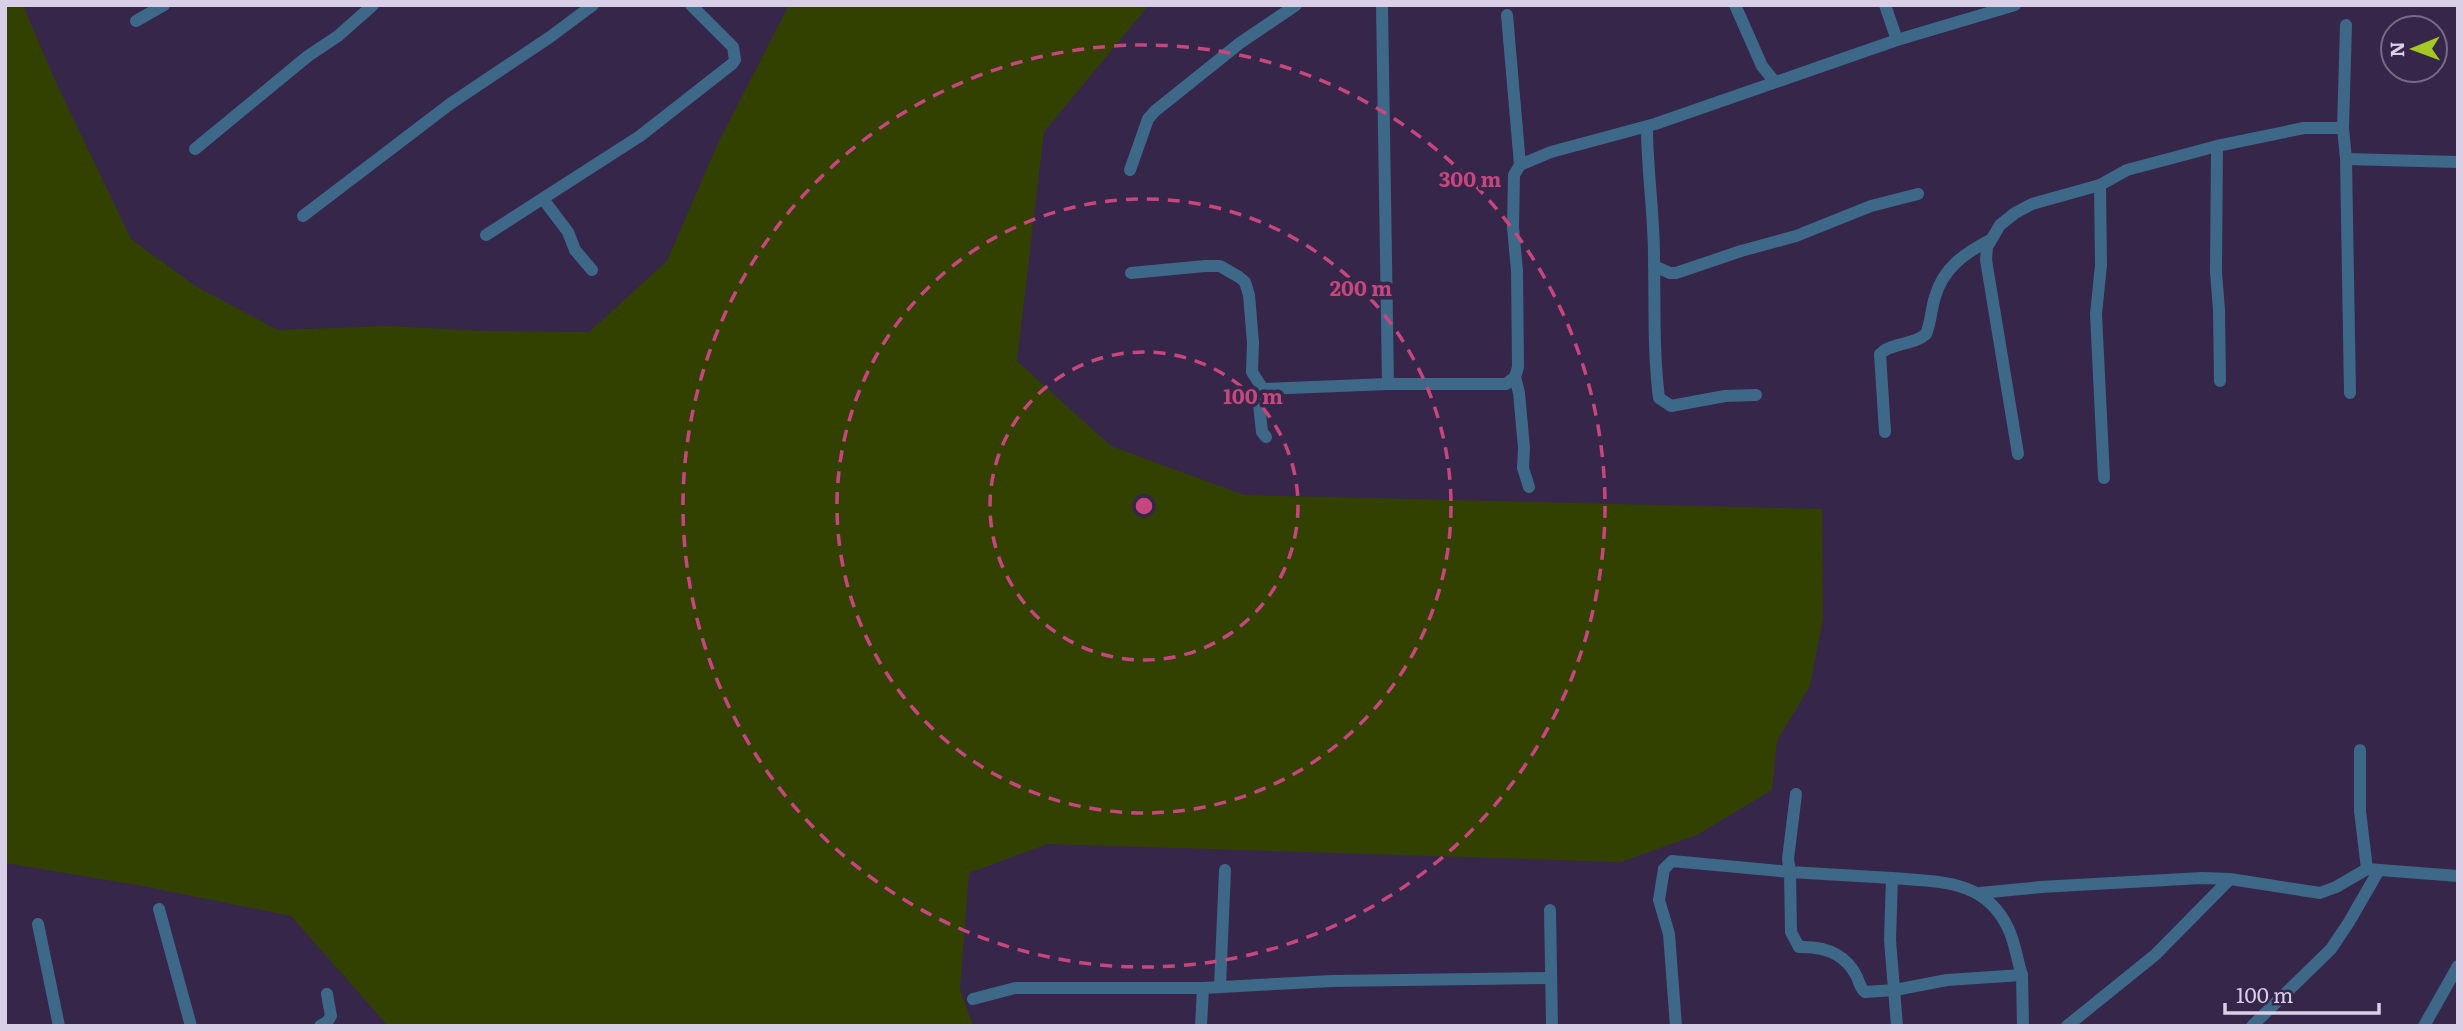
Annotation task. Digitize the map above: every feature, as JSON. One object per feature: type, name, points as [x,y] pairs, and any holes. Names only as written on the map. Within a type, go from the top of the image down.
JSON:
[{"type":"street","points":[[136,21],[164,5]]},
{"type":"street","points":[[195,149],[373,5]]},
{"type":"street","points":[[303,216],[450,104],[593,5]]},
{"type":"street","points":[[486,235],[640,136],[732,64],[735,60],[733,47],[691,5]]},
{"type":"street","points":[[1130,170],[1148,119],[1155,111],[1240,43],[1296,5]]},
{"type":"street","points":[[1382,5],[1388,384]]},
{"type":"street","points":[[1735,5],[1762,66],[1774,81]]},
{"type":"street","points":[[1885,5],[1897,40]]},
{"type":"street","points":[[1520,165],[1551,152],[1647,127],[1897,40],[2015,5]]},
{"type":"street","points":[[1507,15],[1520,165],[1514,175],[1513,188],[1518,306],[1518,368],[1515,377],[1524,448],[1523,468],[1529,487]]},
{"type":"street","points":[[2346,25],[2343,128],[2346,159],[2350,393]]},
{"type":"street","points":[[1647,127],[1654,266],[1655,366],[1659,398],[1671,406],[1725,396],[1756,395]]},
{"type":"street","points":[[2018,454],[1986,260],[1987,247],[2000,225],[2032,204],[2100,184],[2127,170],[2217,146],[2304,128],[2343,128]]},
{"type":"street","points":[[2217,146],[2220,381]]},
{"type":"street","points":[[2346,159],[2458,162]]},
{"type":"street","points":[[2100,184],[2101,265],[2096,314],[2104,478]]},
{"type":"street","points":[[1654,266],[1676,273],[1796,236],[1871,206],[1918,194]]},
{"type":"street","points":[[543,199],[568,232],[575,250],[592,270]]},
{"type":"street","points":[[1885,432],[1880,354],[1884,349],[1914,341],[1926,334],[1935,296],[1948,270],[1959,258],[1990,240]]},
{"type":"street","points":[[1131,273],[1220,266],[1239,277],[1247,287],[1249,295],[1253,343],[1252,372],[1263,388]]},
{"type":"street","points":[[1263,388],[1506,384],[1515,377]]},
{"type":"street","points":[[1263,388],[1258,395],[1262,432],[1266,437]]},
{"type":"street","points":[[2252,1026],[2331,948],[2349,922],[2373,869],[2360,811],[2360,750]]},
{"type":"street","points":[[1796,794],[1788,859],[1791,932],[1799,947],[1810,946],[1838,953],[1847,961],[1865,992],[1895,990],[1947,980],[2022,975]]},
{"type":"street","points":[[1676,1026],[1669,934],[1659,900],[1664,869],[1672,861],[1941,882],[1980,893],[2202,878],[2230,879],[2320,892],[2373,869],[2458,876]]},
{"type":"street","points":[[1220,986],[1225,870]]},
{"type":"street","points":[[1892,878],[1890,940],[1897,1026]]},
{"type":"street","points":[[2067,1026],[2155,955],[2230,879]]},
{"type":"street","points":[[1980,893],[1994,904],[2009,929],[2022,975],[2023,1026]]},
{"type":"street","points":[[159,909],[191,1026]]},
{"type":"street","points":[[1550,910],[1552,1026]]},
{"type":"street","points":[[38,923],[59,1026]]},
{"type":"street","points":[[2424,1026],[2458,965]]},
{"type":"street","points":[[973,999],[1015,988],[1203,988],[1345,981],[1550,978]]},
{"type":"street","points":[[1201,1026],[1203,988]]},
{"type":"street","points":[[320,1026],[327,1023],[331,1016],[327,994]]},
{"type":"green space","points":[[5,5],[23,5],[54,78],[131,239],[197,287],[278,330],[388,326],[484,331],[589,332],[667,261],[718,143],[789,5],[1149,5],[1044,132],[1017,361],[1111,446],[1244,495],[1822,509],[1823,619],[1810,686],[1777,741],[1772,790],[1697,835],[1621,862],[1048,844],[969,873],[960,989],[973,1026],[388,1026],[291,916],[142,886],[5,863]]}]
